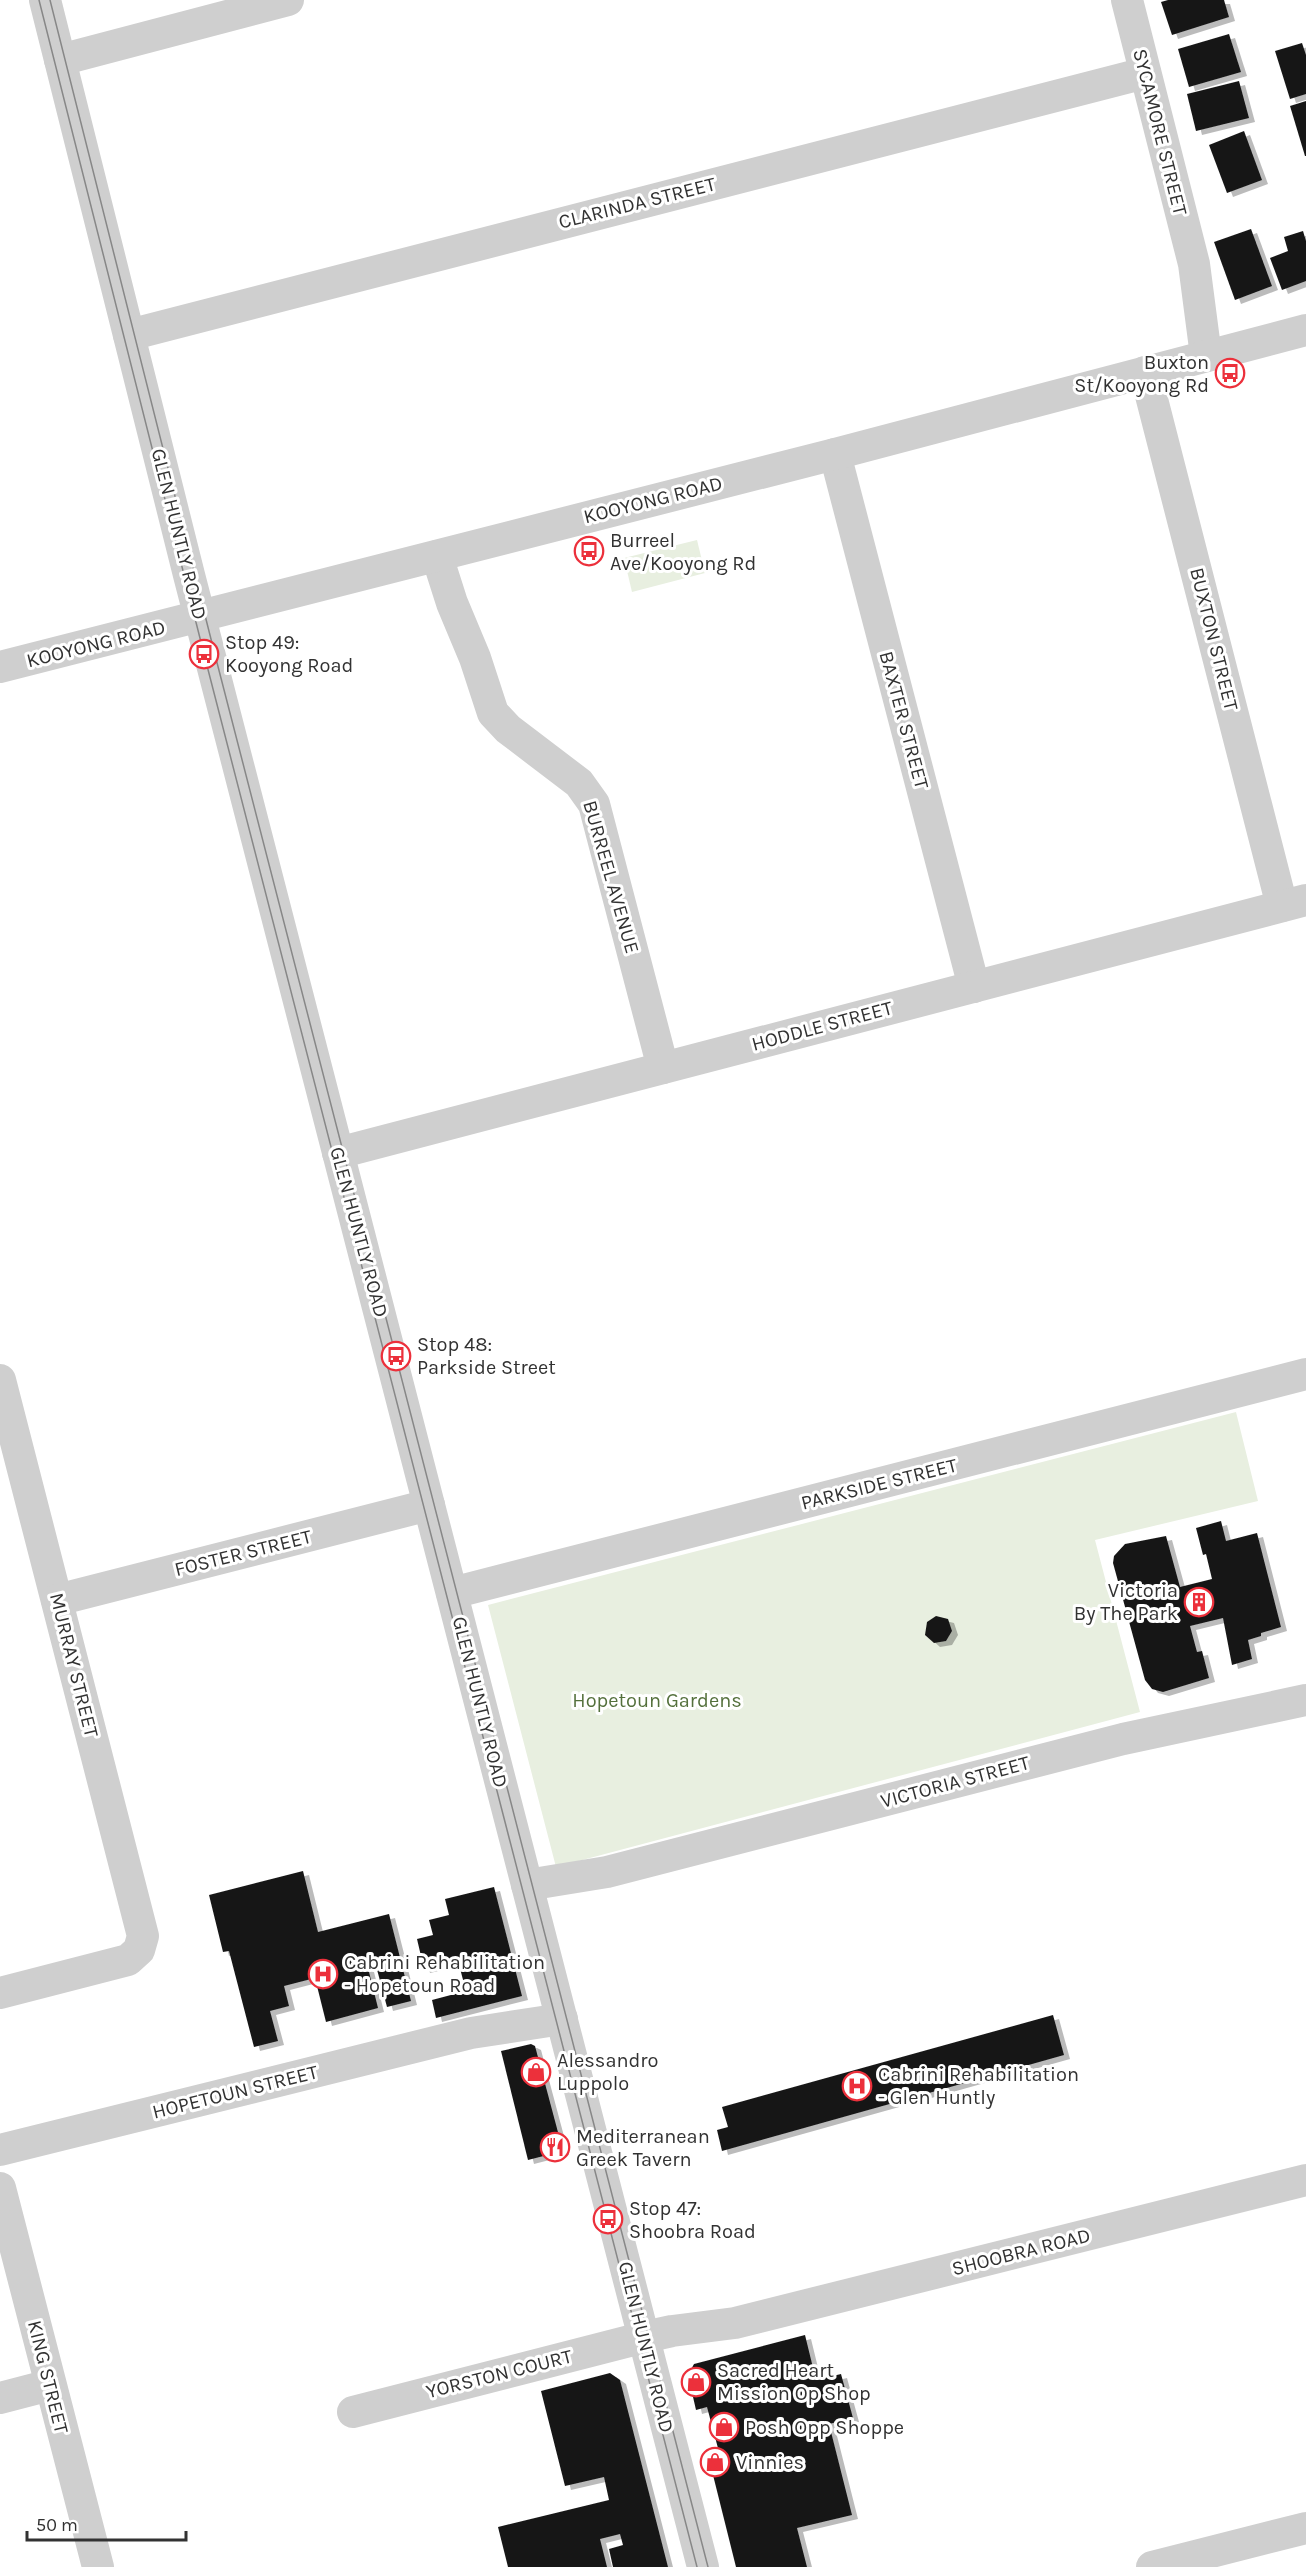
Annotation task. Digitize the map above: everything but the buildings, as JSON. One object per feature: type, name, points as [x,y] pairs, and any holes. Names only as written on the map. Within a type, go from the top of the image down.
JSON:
[{"type":"street","name":"GLEN HUNTLY ROAD","points":[[45,0],[200,617],[703,2567]]},
{"type":"street","points":[[60,60],[288,0]]},
{"type":"street","name":"SYCAMORE STREET","points":[[1127,0],[1216,354]]},
{"type":"street","name":"CLARINDA STREET","points":[[129,335],[1145,73]]},
{"type":"street","name":"KOOYONG ROAD","points":[[0,668],[835,454],[1306,330]]},
{"type":"street","name":"BUXTON STREET","points":[[1145,372],[1294,903]]},
{"type":"street","name":"BAXTER STREET","points":[[835,454],[974,987]]},
{"type":"street","name":"BURREEL AVENUE","points":[[446,554],[467,599],[475,658],[488,700],[499,722],[579,783],[594,804],[663,1068]]},
{"type":"street","name":"HODDLE STREET","points":[[338,1153],[1294,903]]},
{"type":"street","name":"PARKSIDE STREET","points":[[452,1593],[1306,1374]]},
{"type":"street","name":"MURRAY STREET","points":[[0,1380],[143,1935],[139,1950],[128,1960],[0,1993]]},
{"type":"street","name":"FOSTER STREET","points":[[57,1600],[429,1506]]},
{"type":"street","name":"VICTORIA STREET","points":[[529,1893],[1124,1739],[1306,1700]]},
{"type":"street","name":"HOPETOUN STREET","points":[[0,2150],[560,2010]]},
{"type":"street","name":"SHOOBRA ROAD","points":[[647,2347],[672,2331],[735,2324],[1306,2180]]},
{"type":"street","name":"KING STREET","points":[[0,2188],[98,2567]]},
{"type":"street","name":"YORSTON COURT","points":[[353,2412],[647,2347]]},
{"type":"street","points":[[0,2398],[50,2385]]},
{"type":"street","points":[[1152,2567],[1306,2528]]},
{"type":"green space","points":[[697,540],[705,573],[632,592],[624,558]]},
{"type":"green space","name":"Hopetoun Gardens","points":[[1236,1412],[1258,1501],[1095,1540],[1140,1712],[556,1867],[488,1605]]},
{"type":"tram line","points":[[39,0],[204,654],[697,2567]]},
{"type":"tram line","points":[[50,0],[214,651],[708,2567]]},
{"type":"place","name":"Buxton St/Kooyong Rd","points":[[1230,373]]},
{"type":"place","name":"Burreel Ave/Kooyong Rd","points":[[589,551]]},
{"type":"place","name":"Stop 49: Kooyong Road","points":[[204,654]]},
{"type":"place","name":"Stop 48: Parkside Street","points":[[396,1356]]},
{"type":"place","name":"Victoria By The Park","points":[[1199,1602]]},
{"type":"place","name":"Cabrini Rehabilitation - Hopetoun Road","points":[[323,1974]]},
{"type":"place","name":"Alessandro Luppolo","points":[[536,2072]]},
{"type":"place","name":"Cabrini Rehabilitation - Glen Huntly","points":[[857,2086]]},
{"type":"place","name":"Mediterranean Greek Tavern","points":[[555,2147]]},
{"type":"place","name":"Stop 47: Shoobra Road","points":[[608,2219]]},
{"type":"place","name":"Sacred Heart Mission Op Shop","points":[[696,2382]]},
{"type":"place","name":"Posh Opp Shoppe","points":[[724,2427]]},
{"type":"place","name":"Vinnies","points":[[715,2462]]}]
